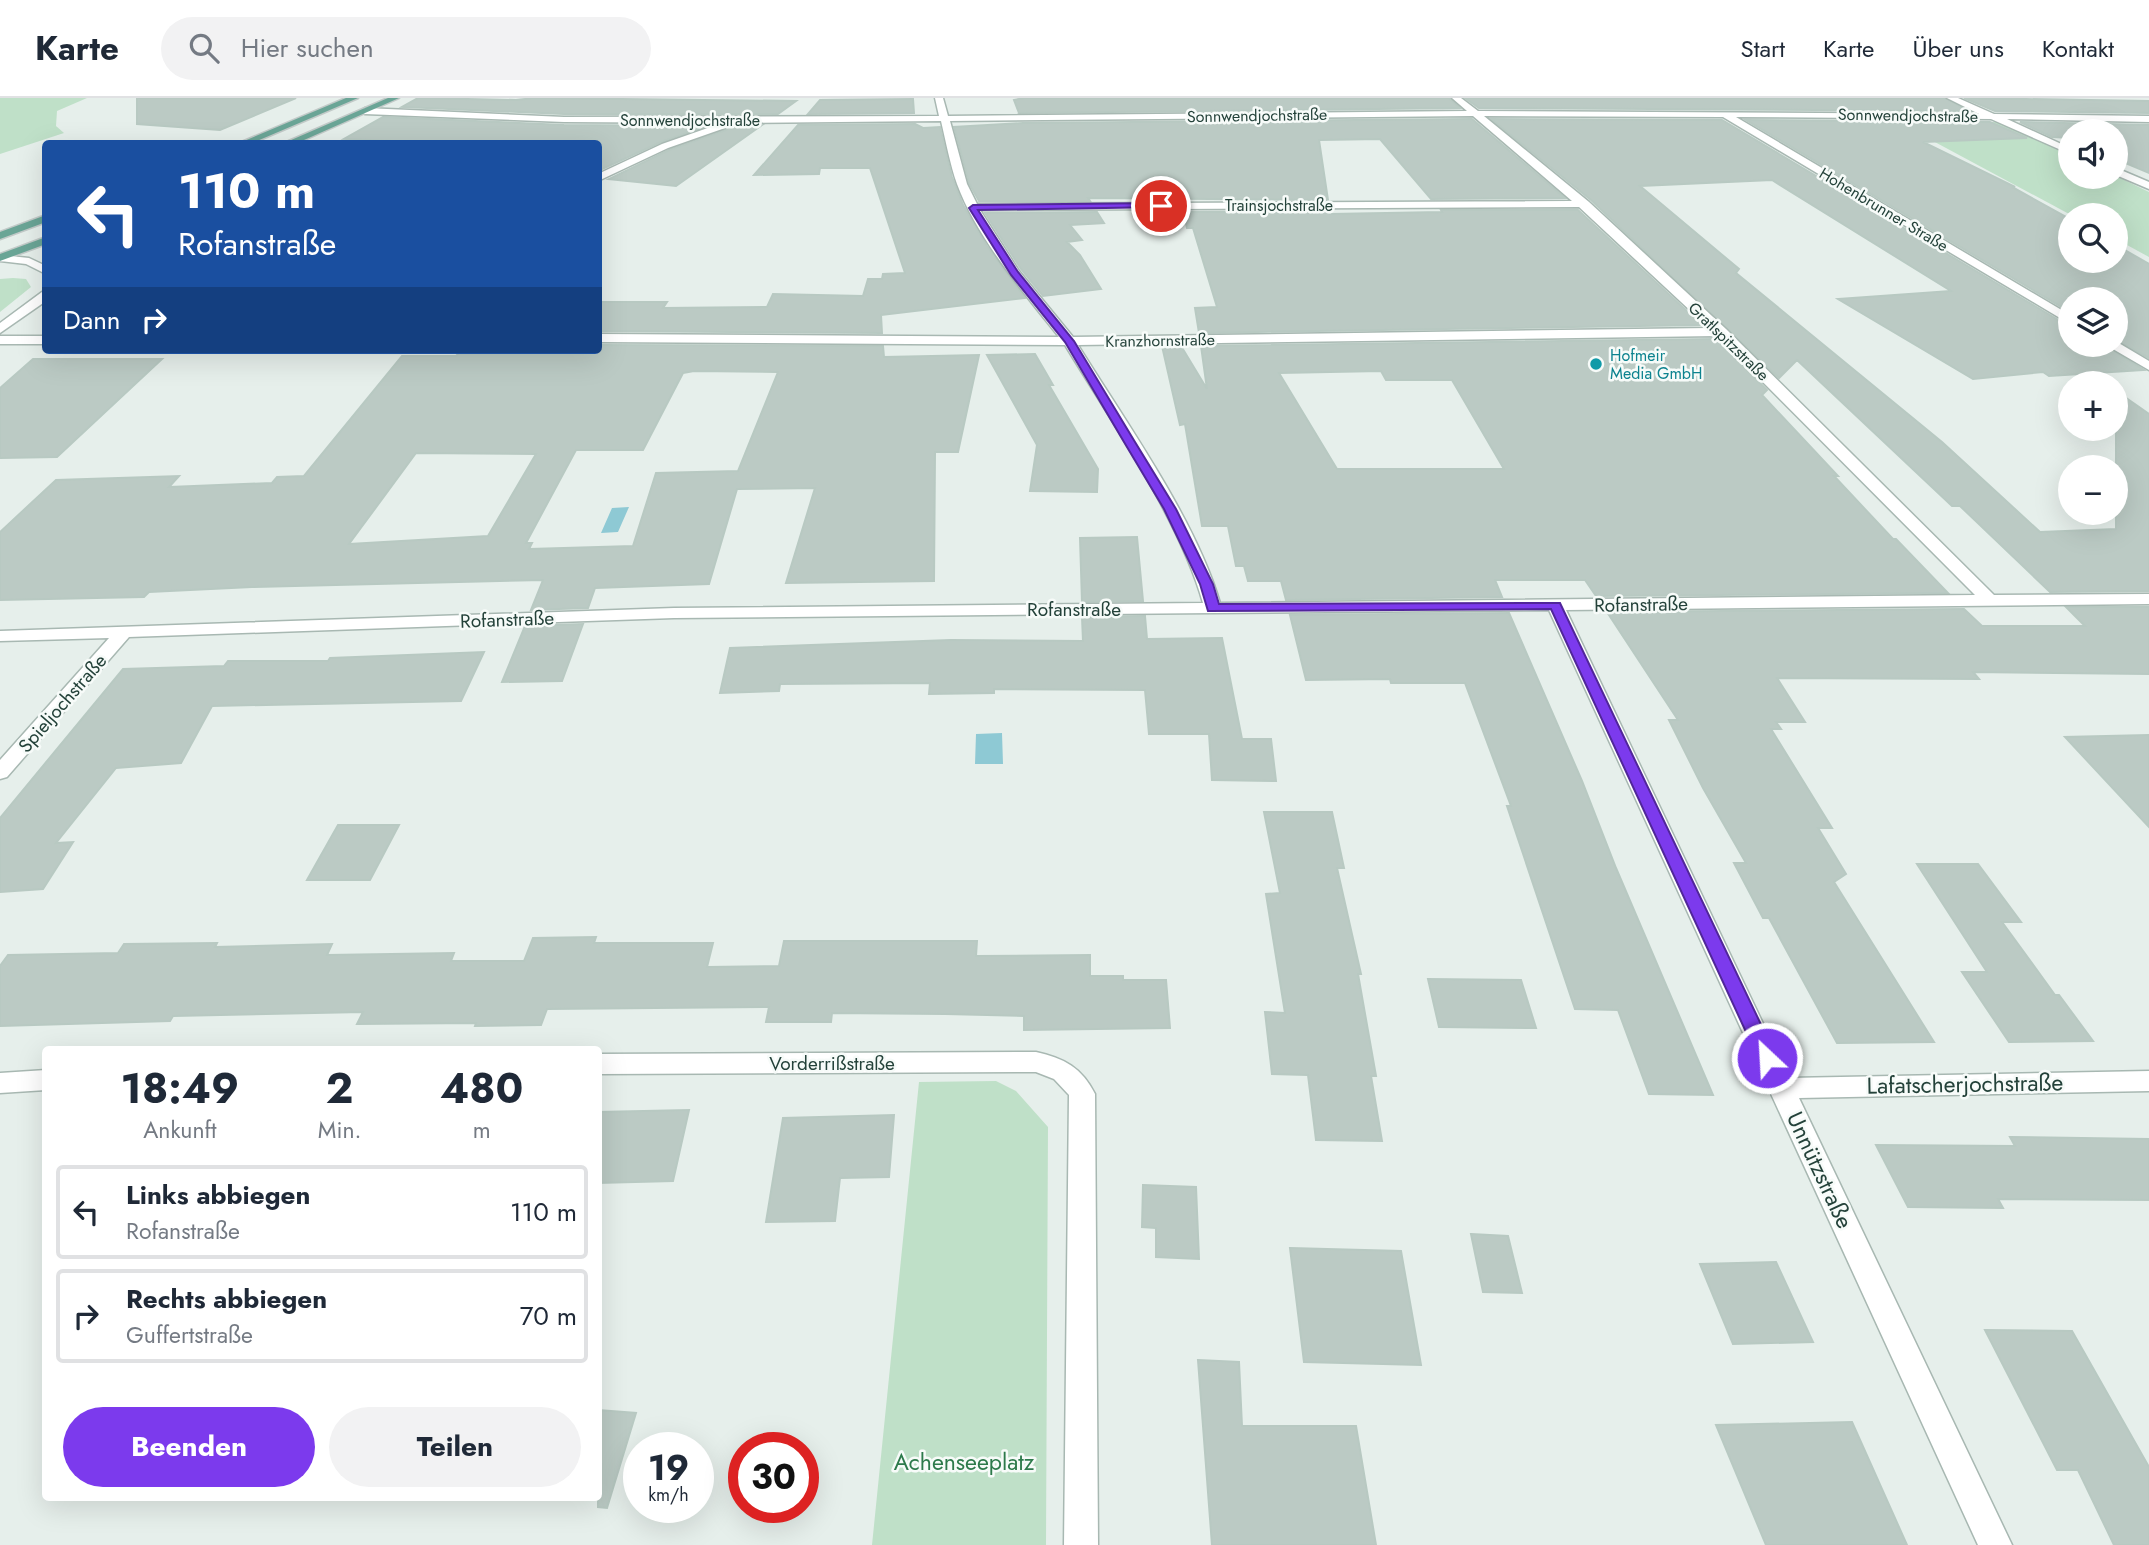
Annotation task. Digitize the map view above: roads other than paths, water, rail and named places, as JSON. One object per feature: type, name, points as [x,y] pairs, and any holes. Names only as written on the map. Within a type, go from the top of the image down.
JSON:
[{"type":"main road","points":[[251,140],[354,98]]},
{"type":"main road","points":[[296,140],[395,98]]},
{"type":"main road","points":[[0,236],[42,220]]},
{"type":"main road","points":[[1,258],[42,242]]},
{"type":"street","points":[[939,98],[962,184],[973,208],[1014,274],[1069,341],[1170,509],[1206,584],[1213,608]]},
{"type":"street","name":"Gratlspitzstraße","points":[[1456,98],[1585,204],[1722,332],[1988,599]]},
{"type":"street","points":[[1951,98],[2058,146]]},
{"type":"street","name":"Hohenbrunner Straße","points":[[1709,105],[2058,313]]},
{"type":"street","name":"Sonnwendjochstraße","points":[[365,111],[570,119],[733,120],[1476,113],[1722,113],[2149,120]]},
{"type":"street","points":[[602,176],[665,146],[733,120]]},
{"type":"street","points":[[2128,176],[2149,186]]},
{"type":"street","name":"Trainsjochstraße","points":[[973,208],[1585,204]]},
{"type":"street","points":[[1,258],[29,261],[42,269]]},
{"type":"street","points":[[0,329],[42,298]]},
{"type":"street","name":"Kranzhornstraße","points":[[602,338],[1069,341],[1722,332]]},
{"type":"street","points":[[0,340],[42,340]]},
{"type":"street","points":[[2128,354],[2149,366]]},
{"type":"street","name":"Rofanstraße","points":[[0,636],[666,613],[2149,599]]},
{"type":"street","name":"Unnützstraße","points":[[1555,606],[1995,1545]]},
{"type":"street","name":"Spieljochstraße","points":[[0,773],[123,632]]},
{"type":"street","name":"Vorderrißstraße","points":[[602,1064],[1036,1062],[1053,1065],[1064,1071],[1082,1094],[1082,1545]]},
{"type":"street","points":[[0,1083],[42,1080]]},
{"type":"street","name":"Lafatscherjochstraße","points":[[1782,1088],[2149,1081]]},
{"type":"water","points":[[629,507],[618,532],[601,533],[612,508]]},
{"type":"water","points":[[1002,733],[1003,764],[975,764],[976,734]]},
{"type":"place","name":"Hofmeir Media GmbH","points":[[1596,364]]},
{"type":"park label","name":"Achenseeplatz","points":[[964,1462]]}]
